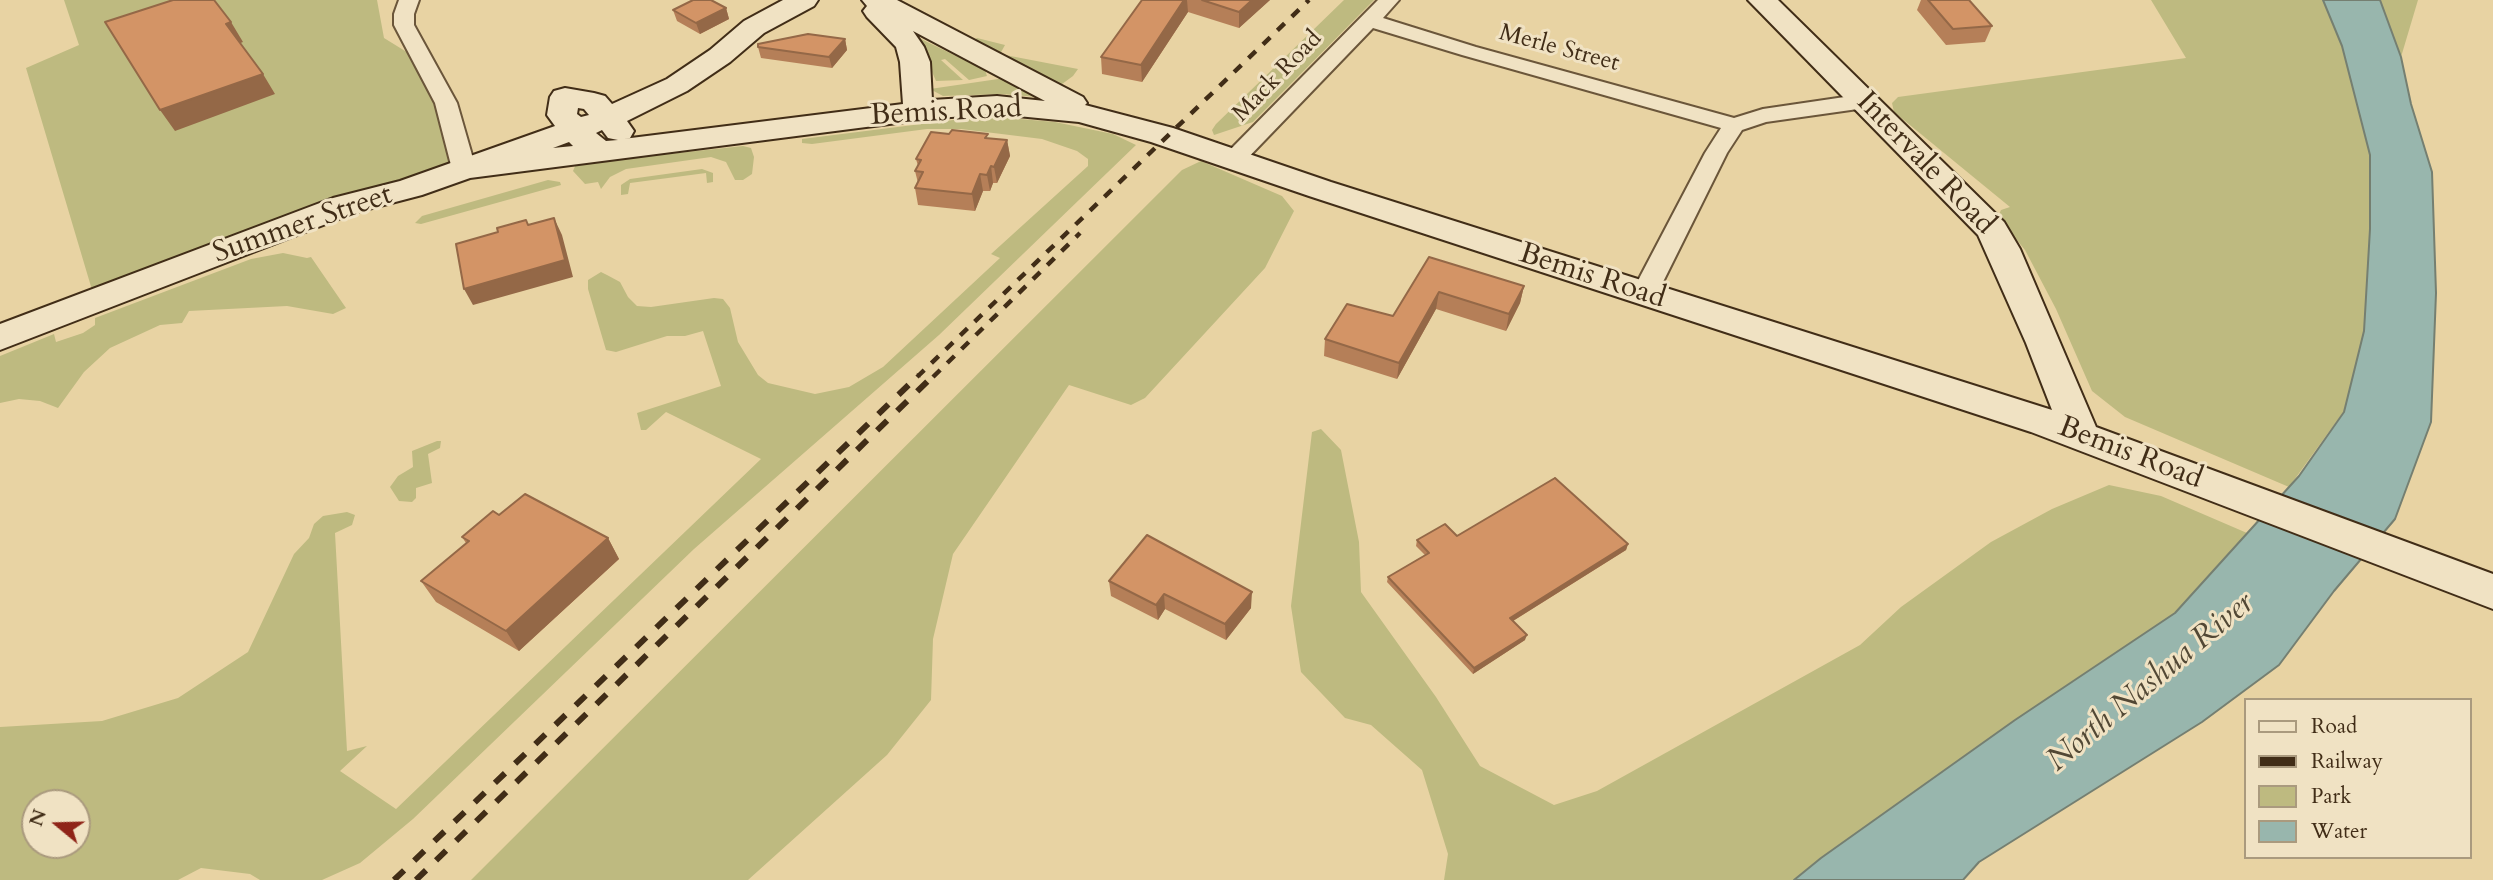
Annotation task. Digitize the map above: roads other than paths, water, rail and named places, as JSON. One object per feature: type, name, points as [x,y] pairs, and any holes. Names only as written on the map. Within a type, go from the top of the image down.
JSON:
[{"type":"main road","points":[[720,57],[754,27],[804,0]]},
{"type":"main road","points":[[720,57],[774,34],[834,0]]},
{"type":"main road","points":[[865,0],[900,32],[910,47],[915,62],[918,111]]},
{"type":"main road","points":[[876,0],[1033,83],[1113,121]]},
{"type":"main road","name":"Intervale Road","points":[[1762,0],[1980,215],[1992,230],[2040,334],[2080,434]]},
{"type":"main road","name":"Summer Street","points":[[0,338],[345,205],[411,188],[462,161],[601,110],[674,69],[720,57]]},
{"type":"main road","name":"Bemis Road","points":[[462,161],[628,149],[664,142],[918,111],[1012,105],[1080,113],[1113,121],[2080,434],[2386,554],[2493,592]]},
{"type":"main road","name":"Bemis Road","points":[[601,110],[622,133],[636,140],[664,142]]},
{"type":"main road","points":[[568,122],[582,138],[600,146],[628,149]]},
{"type":"street","points":[[409,0],[404,14],[404,25],[446,103],[462,161]]},
{"type":"street","name":"Mack Road","points":[[1233,160],[1389,0]]},
{"type":"street","name":"Merle Street","points":[[1370,20],[1482,55],[1734,125]]},
{"type":"street","points":[[1644,294],[1716,153],[1734,125],[1763,116],[1865,101]]},
{"type":"water","name":"North Nashua River","points":[[2323,0],[2380,0],[2401,57],[2411,104],[2432,172],[2436,293],[2431,422],[2395,519],[2334,591],[2279,665],[2202,722],[1979,862],[1963,880],[1794,880],[2015,720],[2175,613],[2299,476],[2344,412],[2364,331],[2370,229],[2370,155],[2342,46]]},
{"type":"railway","points":[[917,377],[1309,0]]},
{"type":"railway","points":[[933,377],[1080,233]]},
{"type":"railway","points":[[394,880],[919,375]]},
{"type":"railway","points":[[416,880],[934,375]]}]
